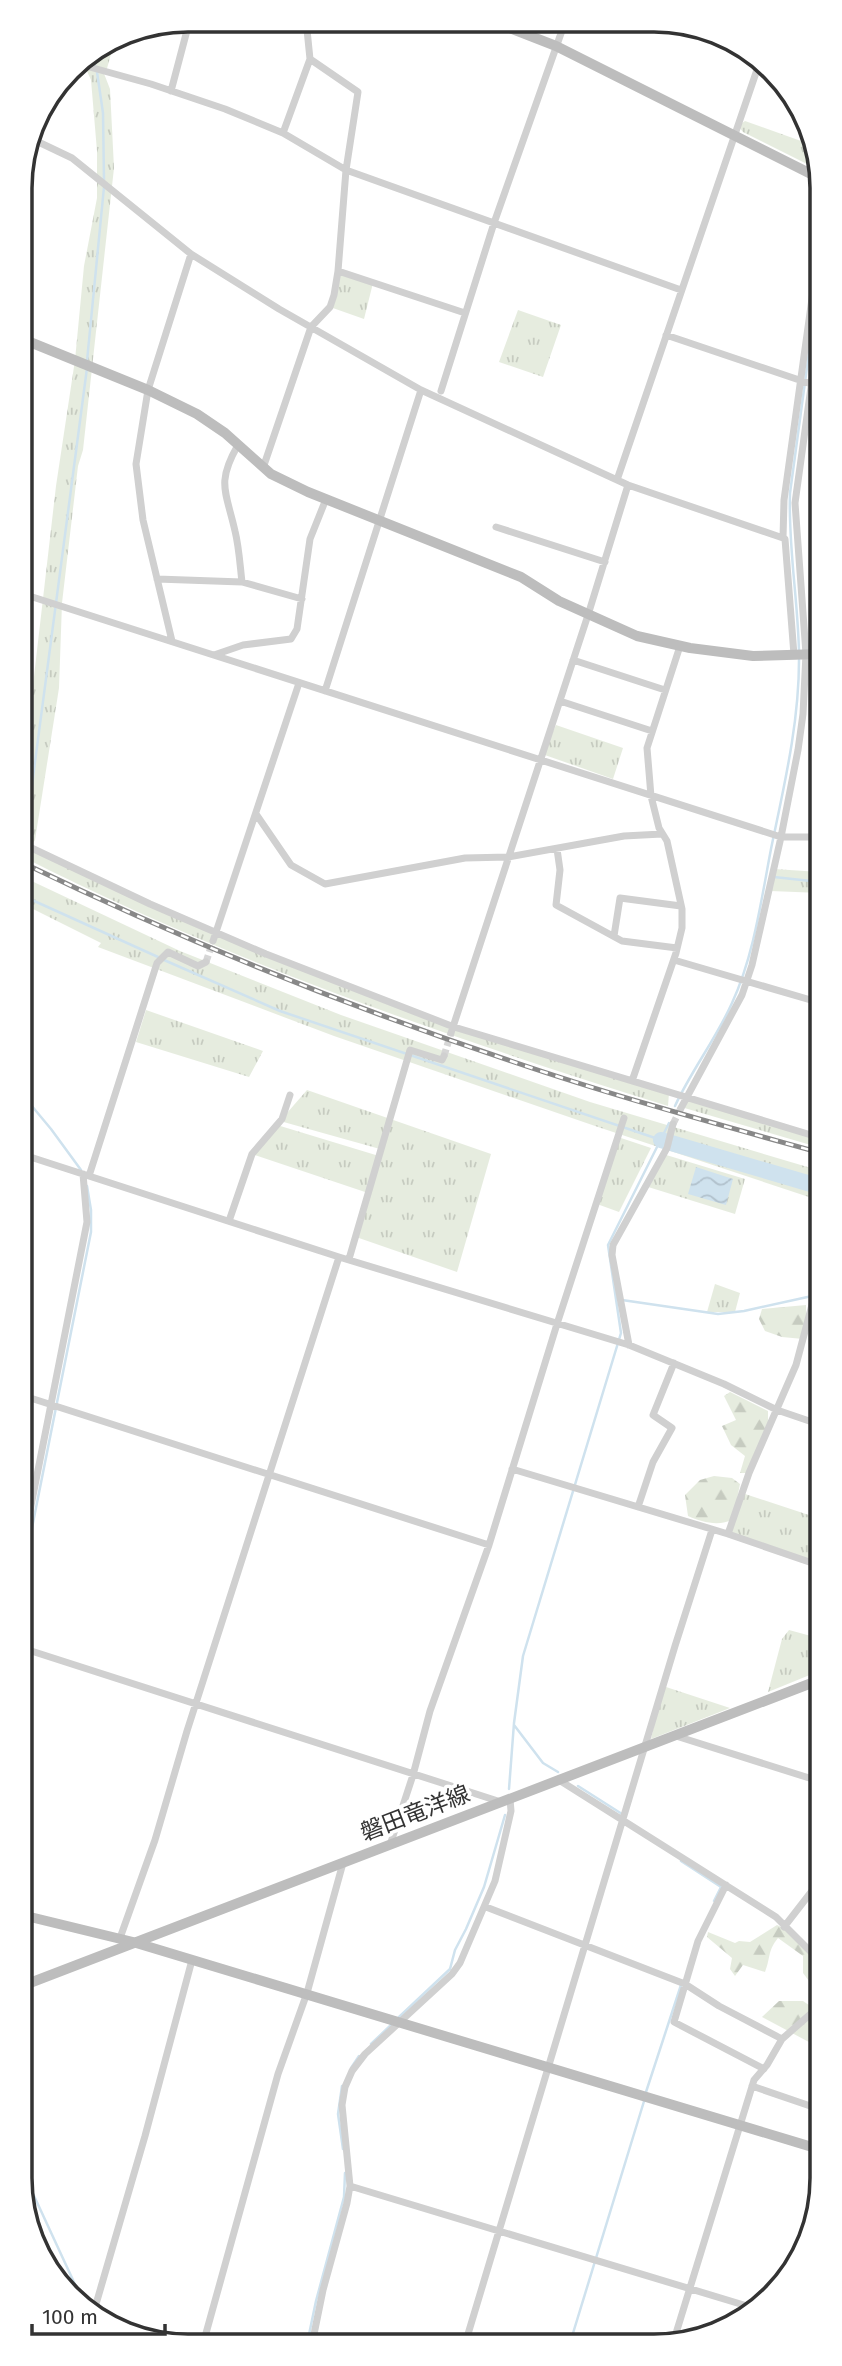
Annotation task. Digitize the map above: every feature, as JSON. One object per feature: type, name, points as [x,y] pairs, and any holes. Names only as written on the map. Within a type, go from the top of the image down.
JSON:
[{"type":"street","points":[[171,91],[187,32]]},
{"type":"street","points":[[283,133],[310,59],[307,32]]},
{"type":"street","points":[[523,32],[810,173]]},
{"type":"street","points":[[441,391],[494,223],[561,32]]},
{"type":"street","points":[[263,468],[311,327],[330,307],[338,271],[346,170],[358,92],[310,59]]},
{"type":"street","points":[[89,67],[225,109],[283,133],[346,170],[681,290]]},
{"type":"street","points":[[617,480],[757,70]]},
{"type":"street","points":[[39,142],[72,158],[191,254],[421,390],[628,485],[783,538]]},
{"type":"street","points":[[172,641],[143,520],[136,464],[148,390],[191,254]]},
{"type":"street","points":[[338,271],[465,313]]},
{"type":"street","points":[[800,654],[783,538],[784,500],[811,304]]},
{"type":"street","points":[[666,335],[811,384]]},
{"type":"street","points":[[32,343],[148,390],[197,414],[271,474],[326,499],[521,577],[559,601],[637,636],[680,646],[753,656],[811,654]]},
{"type":"street","points":[[325,691],[421,390]]},
{"type":"street","points":[[681,1108],[747,981],[759,940],[798,750],[800,654],[795,503],[811,414]]},
{"type":"street","points":[[238,445],[224,474],[224,491],[236,533],[242,582]]},
{"type":"street","points":[[452,1030],[589,615],[628,485]]},
{"type":"street","points":[[213,655],[243,645],[291,639],[297,629],[310,539],[326,499]]},
{"type":"street","points":[[496,527],[605,562]]},
{"type":"street","points":[[157,579],[242,582],[302,599]]},
{"type":"street","points":[[32,597],[781,837],[811,837]]},
{"type":"street","points":[[632,1081],[674,960],[682,928],[681,906],[667,841],[662,834],[652,796],[647,748],[680,646]]},
{"type":"street","points":[[573,660],[666,690]]},
{"type":"street","points":[[214,941],[299,683]]},
{"type":"street","points":[[560,701],[652,730]]},
{"type":"street","points":[[256,814],[291,865],[326,884],[465,858],[508,857],[624,836],[662,834]]},
{"type":"street","points":[[32,848],[150,904],[452,1030],[811,1135]]},
{"type":"street","points":[[557,849],[560,870],[556,905],[622,941],[677,948]]},
{"type":"street","points":[[614,936],[620,898],[681,906]]},
{"type":"street","points":[[32,1500],[88,1222],[86,1175],[157,964],[168,952],[198,966],[206,962]]},
{"type":"street","points":[[674,960],[811,1000]]},
{"type":"street","points":[[349,1259],[410,1050],[442,1060],[444,1056]]},
{"type":"street","points":[[229,1221],[252,1154],[282,1119],[290,1095]]},
{"type":"street","points":[[390,1845],[430,1712],[489,1545],[624,1118]]},
{"type":"street","points":[[629,1345],[612,1255],[613,1245],[667,1148],[673,1124]]},
{"type":"street","points":[[32,1158],[629,1345],[777,1410],[810,1421]]},
{"type":"street","points":[[120,1938],[155,1840],[339,1256]]},
{"type":"street","points":[[728,1534],[749,1473],[796,1366],[810,1321]]},
{"type":"street","points":[[638,1507],[653,1462],[672,1427],[653,1415],[674,1363]]},
{"type":"street","points":[[32,1398],[489,1545]]},
{"type":"street","points":[[512,1469],[728,1534],[810,1562]]},
{"type":"street","points":[[468,2334],[712,1530]]},
{"type":"street","points":[[32,1651],[413,1774],[506,1801],[511,1811],[503,1853],[486,1907],[460,1963],[452,1974],[365,2054],[352,2071],[345,2087],[342,2105],[350,2186],[314,2334]]},
{"type":"street","name":"磐田竜洋線","points":[[32,1982],[810,1684]]},
{"type":"street","points":[[675,1736],[810,1778]]},
{"type":"street","points":[[559,1780],[776,1917],[810,1952]]},
{"type":"street","points":[[206,2334],[278,2074],[307,1993],[343,1863]]},
{"type":"street","points":[[726,1885],[698,1941],[674,2022],[764,2069]]},
{"type":"street","points":[[784,1927],[810,1893]]},
{"type":"street","points":[[486,1907],[685,1984],[719,2006],[782,2039]]},
{"type":"street","points":[[32,1916],[120,1938],[307,1993],[810,2146]]},
{"type":"street","points":[[96,2305],[192,1960]]},
{"type":"street","points":[[676,2333],[754,2080],[782,2039],[810,2014]]},
{"type":"street","points":[[752,2086],[810,2106]]},
{"type":"street","points":[[350,2186],[745,2305]]},
{"type":"green space","points":[[112,52],[106,72],[103,71],[110,89],[114,168],[83,450],[78,466],[62,603],[59,688],[35,840],[32,844],[32,694],[56,486],[75,360],[84,266],[97,198],[97,151],[91,80],[86,69]]},
{"type":"green space","points":[[745,121],[803,142],[809,165],[743,132],[738,126]]},
{"type":"green space","points":[[338,271],[373,283],[364,319],[330,307]]},
{"type":"green space","points":[[518,310],[561,325],[543,377],[499,362]]},
{"type":"green space","points":[[556,725],[623,748],[613,779],[542,754]]},
{"type":"green space","points":[[32,848],[150,904],[452,1027],[669,1093],[668,1106],[503,1053],[339,994],[178,930],[32,861]]},
{"type":"green space","points":[[774,869],[811,871],[811,893],[770,891],[773,888]]},
{"type":"green space","points":[[32,881],[180,951],[341,1015],[590,1102],[811,1168],[810,1198],[334,1036],[98,947],[101,943],[32,908]]},
{"type":"green space","points":[[146,1010],[263,1051],[249,1077],[136,1042]]},
{"type":"green space","points":[[307,1090],[491,1154],[457,1272],[356,1237],[368,1193],[252,1154],[277,1125],[379,1156],[380,1149],[280,1121]]},
{"type":"green space","points":[[686,1098],[811,1134],[811,1145],[681,1107]]},
{"type":"green space","points":[[618,1137],[651,1148],[619,1212],[597,1204]]},
{"type":"green space","points":[[663,1154],[745,1179],[735,1214],[645,1186]]},
{"type":"green space","points":[[715,1284],[740,1293],[735,1312],[707,1312]]},
{"type":"green space","points":[[806,1305],[803,1339],[782,1337],[765,1331],[759,1319],[762,1309]]},
{"type":"green space","points":[[730,1392],[768,1411],[768,1430],[749,1473],[740,1473],[745,1456],[731,1445],[722,1426],[736,1420],[724,1396]]},
{"type":"green space","points":[[714,1476],[732,1478],[740,1484],[733,1519],[716,1523],[688,1516],[685,1495],[700,1480]]},
{"type":"green space","points":[[742,1493],[810,1515],[810,1554],[808,1561],[728,1534]]},
{"type":"green space","points":[[789,1630],[810,1636],[810,1675],[768,1692],[782,1639]]},
{"type":"green space","points":[[663,1686],[730,1708],[651,1739]]},
{"type":"green space","points":[[777,1925],[786,1929],[810,1952],[810,1982],[803,1973],[803,1956],[778,1938],[765,1972],[743,1965],[735,1976],[730,1969],[732,1958],[707,1937],[708,1932],[735,1943],[750,1942]]},
{"type":"green space","points":[[779,2001],[803,2001],[810,2006],[810,2043],[762,2017]]},
{"type":"water","points":[[696,1167],[733,1179],[726,1205],[688,1194]]},
{"type":"waterway","points":[[97,72],[103,113],[104,180]]},
{"type":"waterway","points":[[87,361],[104,187]]},
{"type":"waterway","points":[[799,653],[790,533],[790,493],[811,338]]},
{"type":"waterway","points":[[32,785],[87,368]]},
{"type":"waterway","points":[[675,1106],[726,1016],[746,966],[790,755],[799,660]]},
{"type":"waterway","points":[[774,877],[811,881]]},
{"type":"waterway","points":[[32,900],[158,957]]},
{"type":"waterway","points":[[164,960],[280,1011],[661,1140]]},
{"type":"waterway","points":[[32,1106],[81,1170]]},
{"type":"waterway","points":[[509,1789],[523,1656],[621,1333],[608,1245],[669,1123]]},
{"type":"waterway","points":[[661,1140],[811,1184]]},
{"type":"waterway","points":[[32,1528],[91,1232],[87,1186]]},
{"type":"waterway","points":[[622,1300],[718,1314],[810,1296]]},
{"type":"waterway","points":[[514,1725],[543,1763],[558,1772]]},
{"type":"waterway","points":[[578,1786],[622,1814]]},
{"type":"waterway","points":[[399,2017],[450,1969],[455,1950],[484,1887],[505,1815]]},
{"type":"waterway","points":[[681,1861],[721,1887],[714,1901]]},
{"type":"waterway","points":[[646,2092],[681,1985]]},
{"type":"waterway","points":[[371,2044],[392,2024]]},
{"type":"waterway","points":[[351,2068],[359,2056]]},
{"type":"waterway","points":[[342,2086],[338,2114],[343,2149]]},
{"type":"waterway","points":[[573,2334],[645,2098]]},
{"type":"waterway","points":[[309,2334],[344,2197],[345,2173]]},
{"type":"waterway","points":[[32,2192],[77,2289]]},
{"type":"tunnel","points":[[206,962],[213,941]]},
{"type":"tunnel","points":[[444,1056],[451,1033]]},
{"type":"tunnel","points":[[673,1124],[681,1108]]},
{"type":"railway","points":[[32,867],[202,944],[386,1017],[588,1086],[811,1150]]}]
